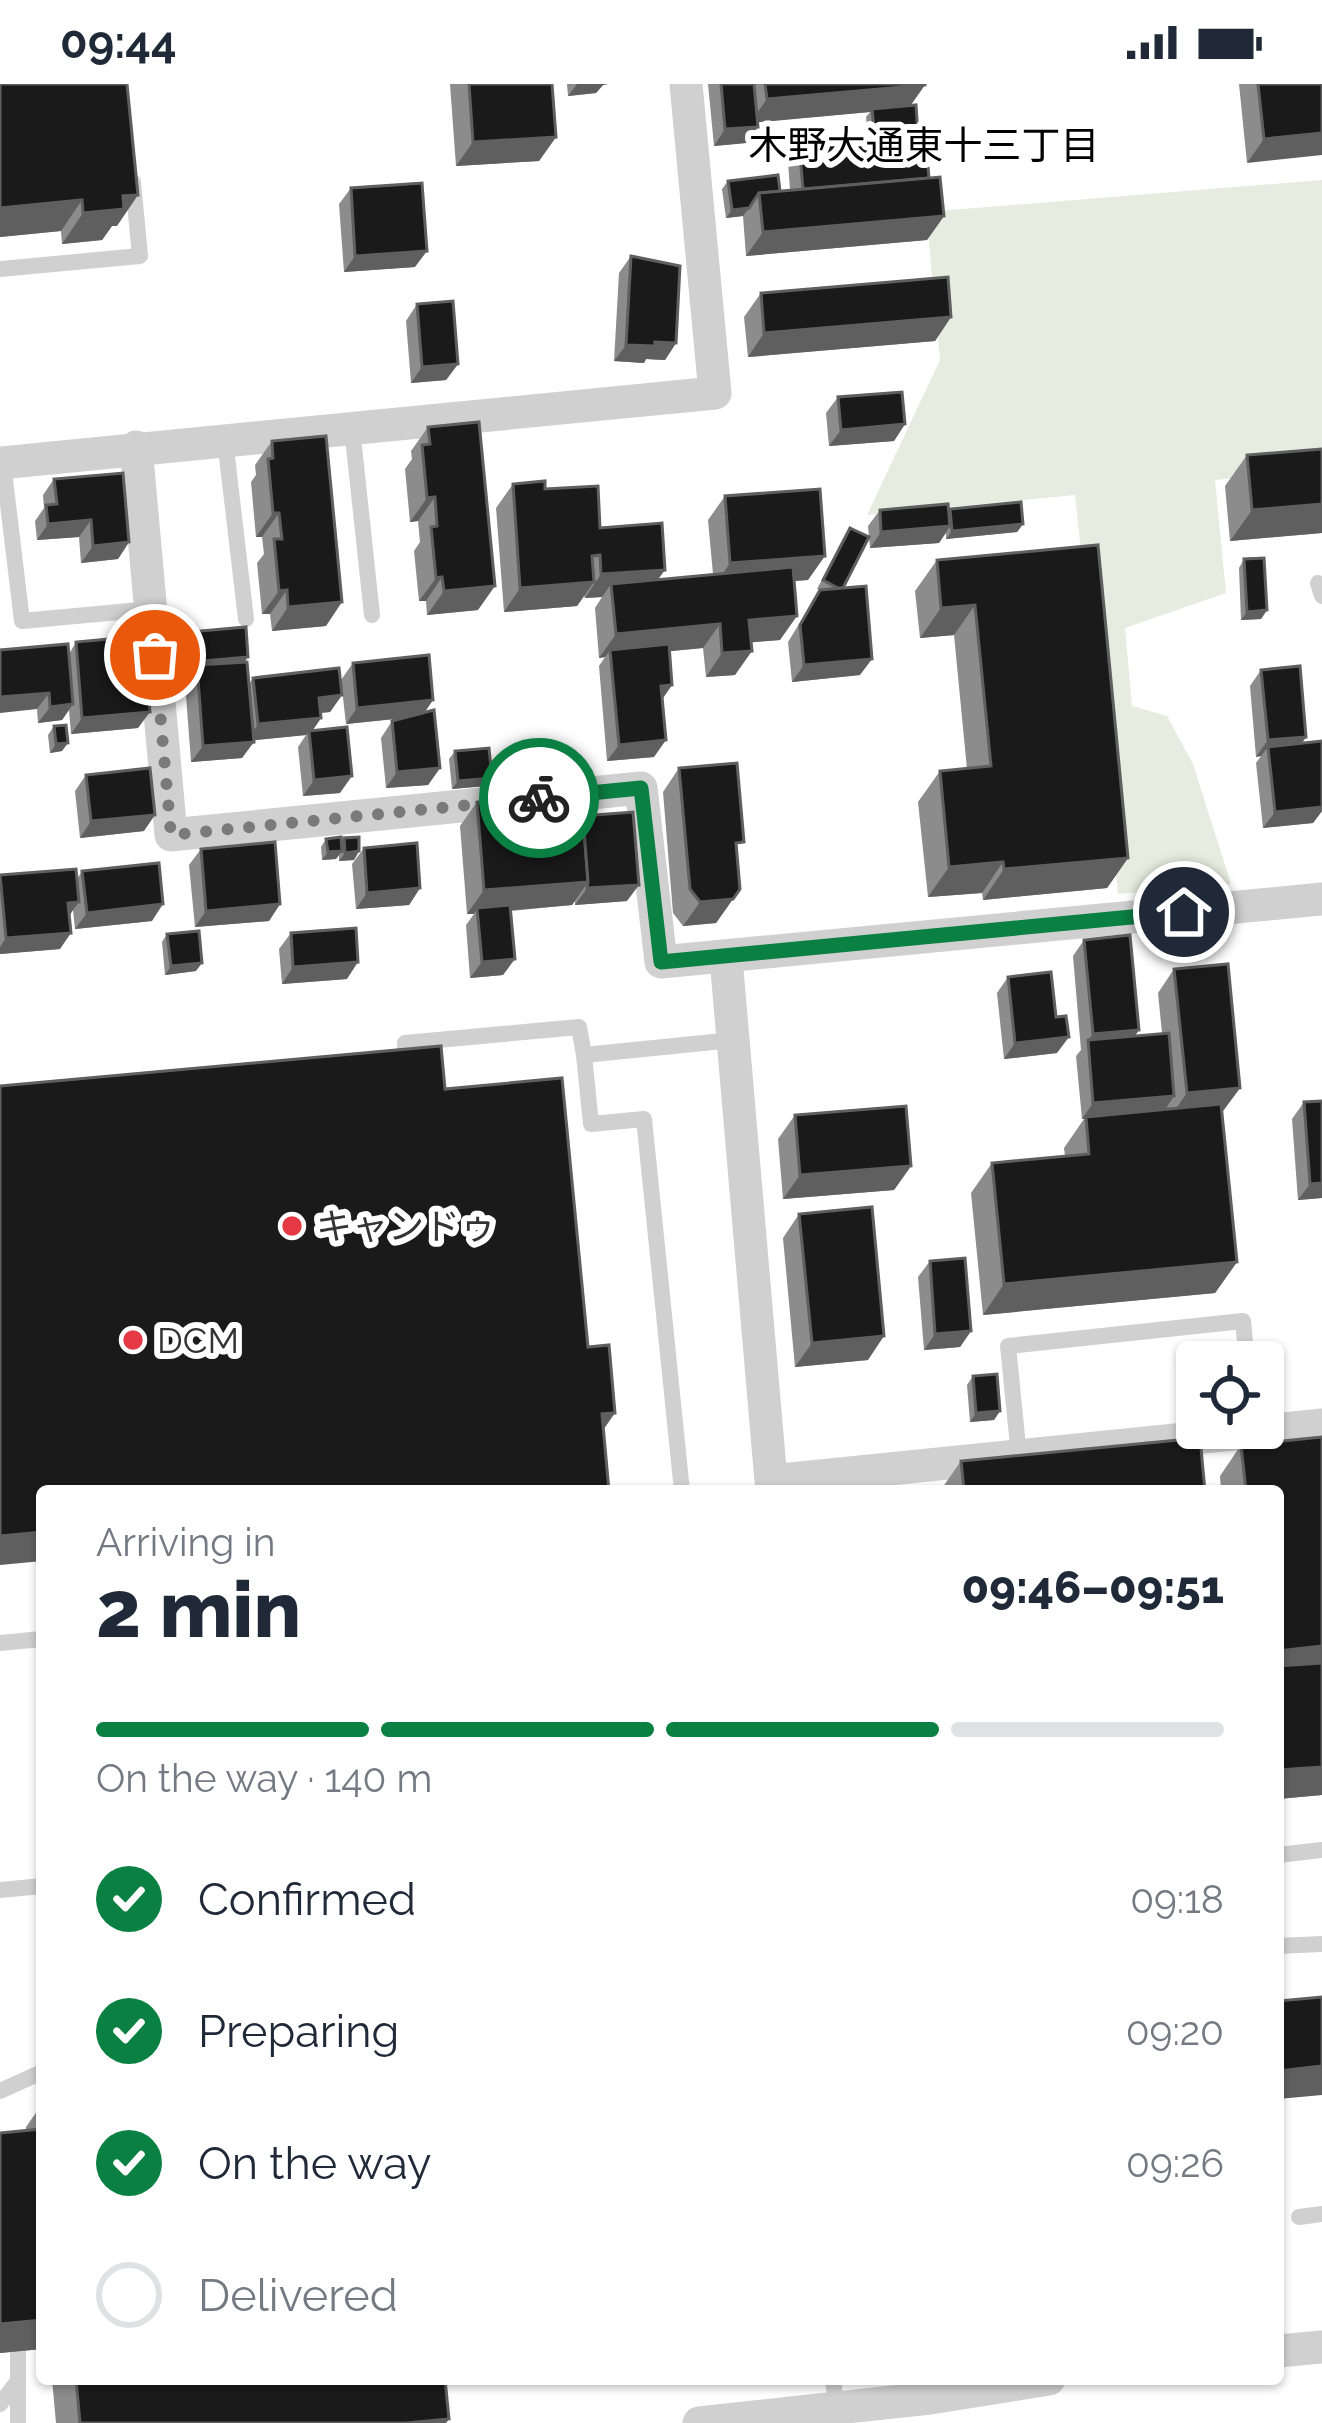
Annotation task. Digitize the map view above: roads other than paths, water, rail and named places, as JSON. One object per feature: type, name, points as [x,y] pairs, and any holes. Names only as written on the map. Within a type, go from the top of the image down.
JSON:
[{"type":"street","points":[[1,463],[715,393],[686,84]]},
{"type":"street","points":[[136,447],[171,835],[641,788],[661,962],[1322,899]]},
{"type":"street","points":[[726,958],[771,1481],[860,1482],[1019,1456],[1176,1439]]},
{"type":"street","points":[[1284,1428],[1322,1425]]},
{"type":"street","points":[[1284,2351],[1322,2348]]},
{"type":"street","points":[[699,2423],[835,2392],[930,2398],[1011,2385]]},
{"type":"lane","points":[[0,269],[140,256],[129,151]]},
{"type":"lane","points":[[352,427],[372,615]]},
{"type":"lane","points":[[225,439],[246,619]]},
{"type":"lane","points":[[1,463],[22,621],[151,610]]},
{"type":"lane","points":[[382,1063],[406,1061],[405,1043],[579,1027],[591,1124],[644,1119],[681,1485]]},
{"type":"lane","points":[[584,1055],[733,1040]]},
{"type":"lane","points":[[1019,1456],[1008,1346],[1243,1321],[1245,1341]]},
{"type":"lane","points":[[0,1642],[36,1639]]},
{"type":"lane","points":[[1284,1854],[1322,1850]]},
{"type":"lane","points":[[0,1890],[36,1887]]},
{"type":"lane","points":[[1284,1946],[1322,1944]]},
{"type":"lane","points":[[0,2091],[36,2075]]},
{"type":"lane","points":[[1299,2216],[1322,2214]]},
{"type":"lane","points":[[17,2351],[18,2423]]},
{"type":"lane","points":[[0,2404],[17,2380]]},
{"type":"place","name":"キャンドゥ","points":[[292,1226]]},
{"type":"place","name":"DCM","points":[[133,1340]]},
{"type":"district","name":"木野大通東十三丁目","points":[[924,145]]}]
